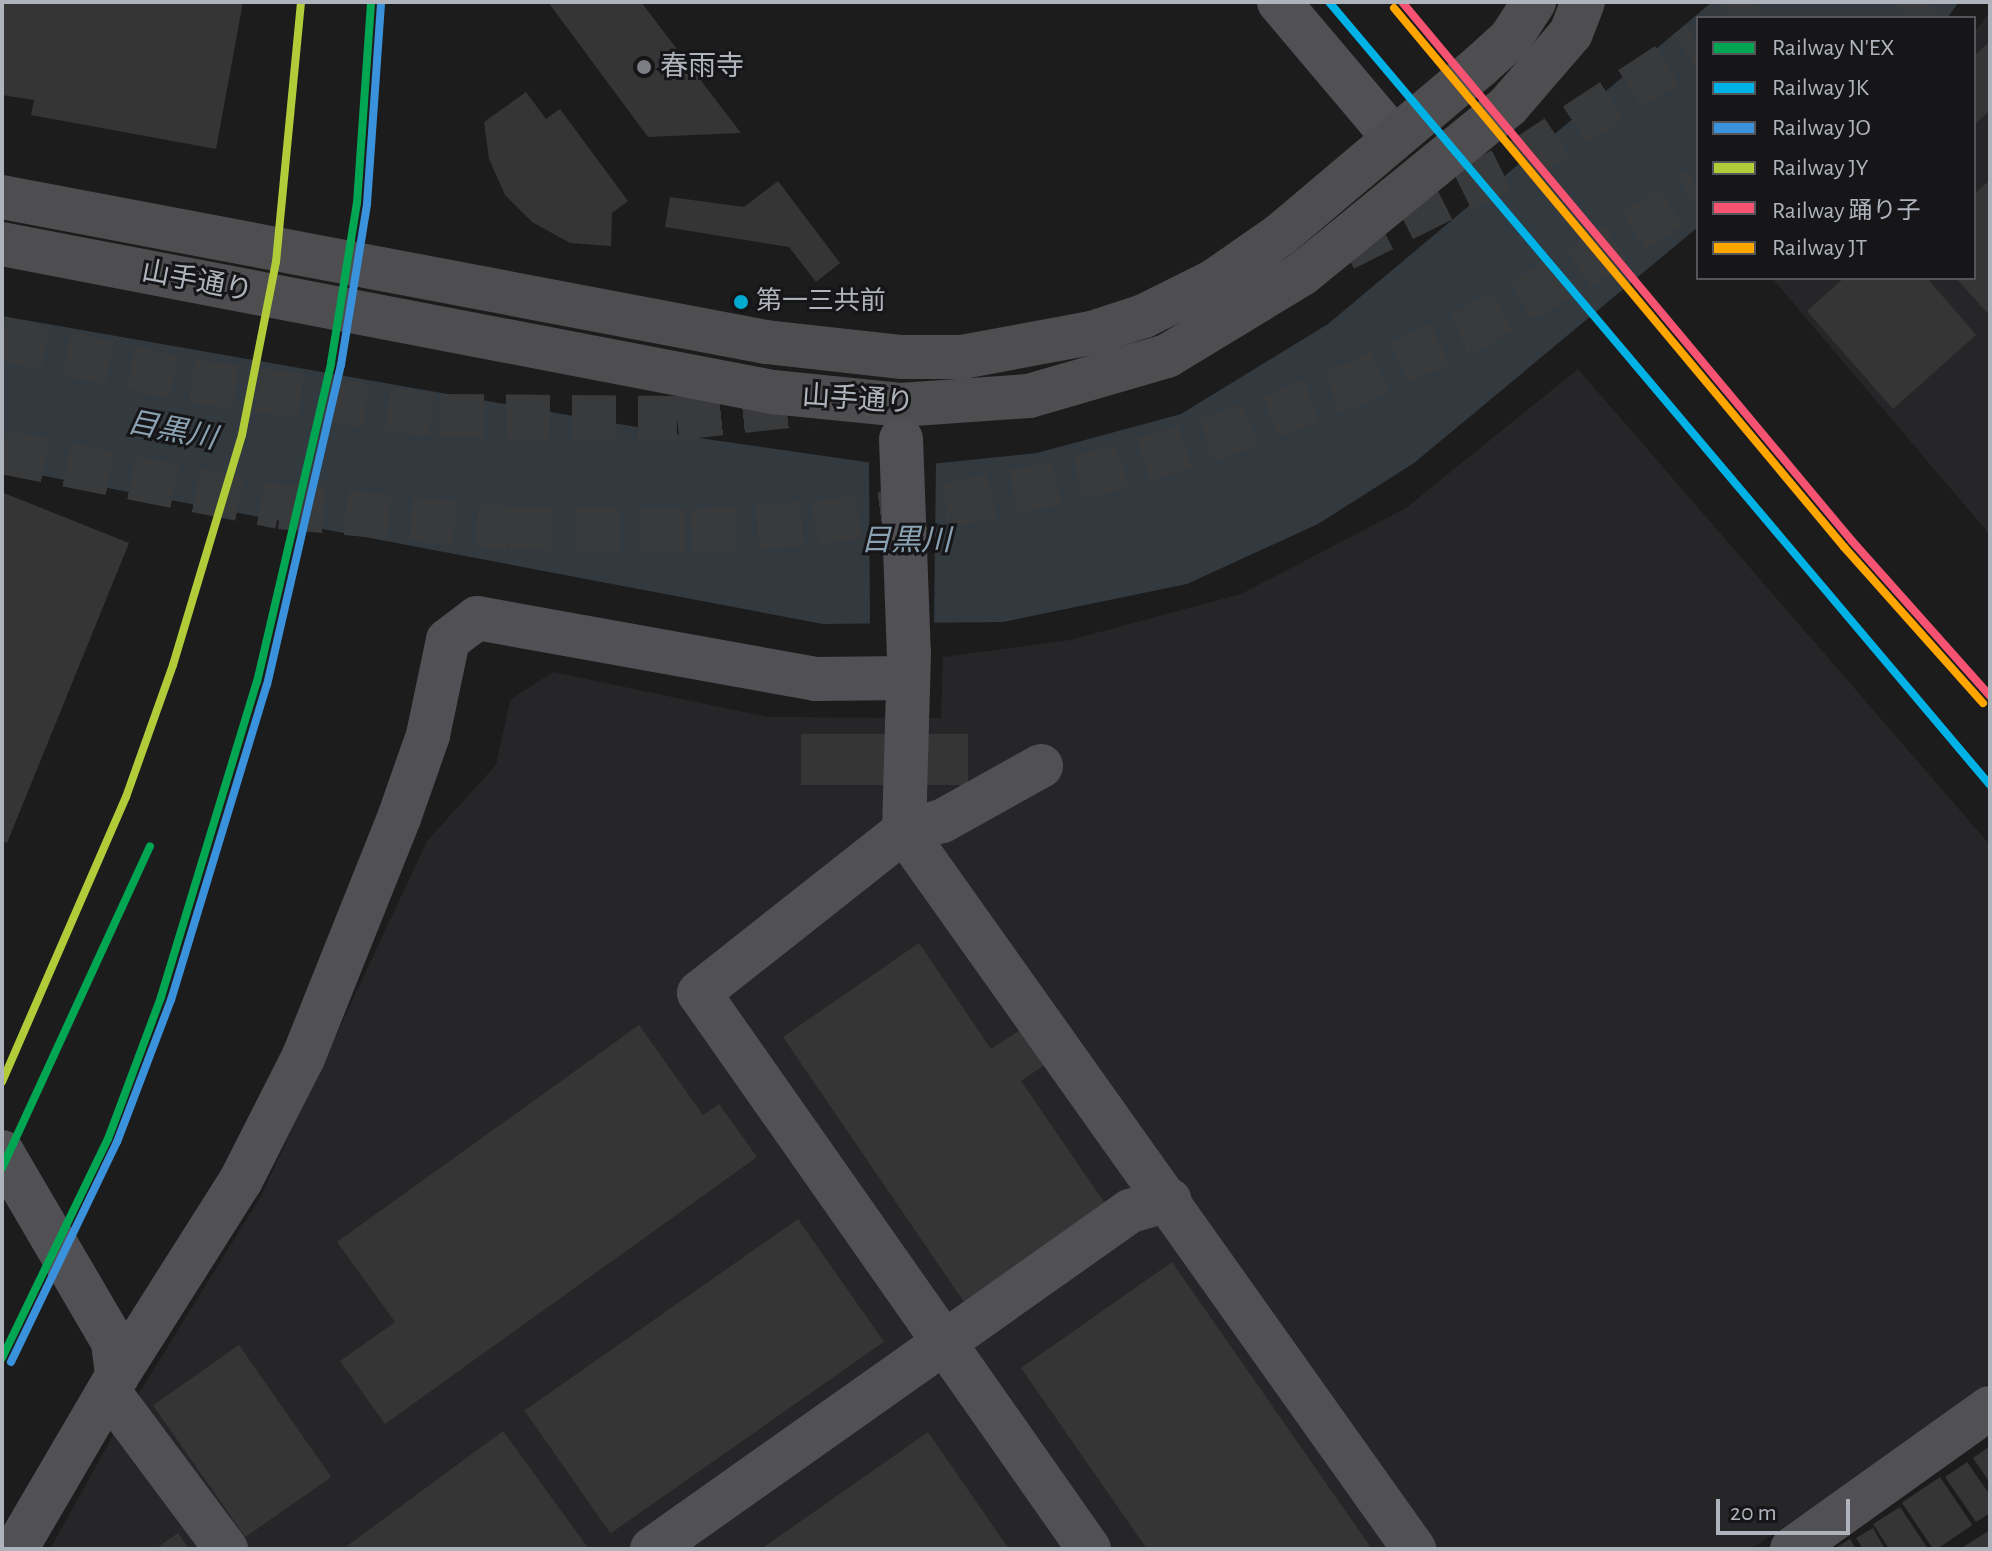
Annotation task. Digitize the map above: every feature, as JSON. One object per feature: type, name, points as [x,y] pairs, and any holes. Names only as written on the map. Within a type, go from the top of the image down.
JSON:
[{"type":"main road","name":"山手通り","points":[[2,197],[766,342],[902,357],[962,357],[1092,333],[1144,316],[1214,281],[1280,235],[1510,39],[1534,2]]},
{"type":"main road","name":"山手通り","points":[[2,244],[773,392],[900,422],[1100,379],[1167,356],[1237,318],[1302,274],[1508,106],[1571,33],[1583,2]]},
{"type":"street","points":[[1279,2],[1394,138]]},
{"type":"street","points":[[900,422],[908,665],[904,831],[1414,1549]]},
{"type":"street","points":[[16,1549],[113,1384],[241,1180],[303,1058],[399,818],[428,735],[448,640],[477,618],[816,679],[908,665]]},
{"type":"street","points":[[1041,766],[942,821],[904,831],[699,993],[1087,1548]]},
{"type":"street","points":[[2,1152],[113,1342],[113,1384],[226,1549]]},
{"type":"street","points":[[652,1549],[1130,1211],[1169,1200]]},
{"type":"street","points":[[1792,1549],[1990,1408]]},
{"type":"shaded area","points":[[1990,11],[1990,535],[1774,280],[1976,280],[1976,30]]},
{"type":"shaded area","points":[[1578,369],[1990,845],[1990,1382],[1957,1410],[1751,1549],[50,1549],[115,1432],[261,1196],[427,841],[496,765],[510,700],[553,672],[768,717],[941,718],[943,657],[1070,640],[1241,594],[1406,508]]},
{"type":"water","name":"目黒川","points":[[1712,2],[1959,2],[1948,16],[1696,16],[1696,229],[1414,463],[1318,524],[1187,584],[1003,622],[823,624],[2,468],[2,316],[699,438],[901,467],[1037,453],[1181,414],[1328,324]]},
{"type":"pier","points":[[869,459],[901,463],[936,460],[934,627],[870,628]]},
{"type":"building","points":[[2,2],[243,2],[216,149],[31,115],[34,100],[2,95]]},
{"type":"building","name":"春雨寺","points":[[548,2],[641,2],[741,133],[648,137]]},
{"type":"building","points":[[1990,41],[1990,110],[1976,123],[1976,54]]},
{"type":"building","points":[[526,92],[546,119],[560,109],[628,201],[612,213],[611,246],[570,243],[532,222],[505,195],[489,159],[484,122]]},
{"type":"building","points":[[1990,180],[1990,316],[1958,280],[1976,280],[1976,192]]},
{"type":"building","points":[[778,181],[840,263],[816,282],[789,247],[665,227],[670,197],[744,207]]},
{"type":"building","points":[[1842,280],[1929,280],[1976,335],[1893,409],[1807,311]]},
{"type":"building","points":[[4,493],[129,543],[7,843],[2,841]]},
{"type":"building","points":[[801,734],[968,734],[968,785],[801,785]]},
{"type":"building","points":[[919,943],[991,1049],[1025,1027],[1049,1062],[1021,1081],[1106,1205],[964,1302],[783,1037]]},
{"type":"building","points":[[639,1025],[703,1115],[719,1104],[757,1157],[385,1424],[340,1361],[395,1322],[337,1242]]},
{"type":"building","points":[[798,1219],[884,1342],[610,1533],[524,1411]]},
{"type":"building","points":[[1172,1262],[1372,1549],[1147,1549],[1021,1368]]},
{"type":"building","points":[[239,1345],[331,1477],[245,1537],[153,1405]]},
{"type":"building","points":[[503,1431],[589,1549],[350,1549],[347,1546]]},
{"type":"building","points":[[928,1432],[1009,1549],[761,1549]]},
{"type":"building","points":[[1990,1446],[1990,1483],[1973,1458]]},
{"type":"building","points":[[1967,1462],[1990,1495],[1990,1513],[1976,1522],[1945,1477]]},
{"type":"building","points":[[1940,1477],[1972,1525],[1933,1549],[1902,1503]]},
{"type":"building","points":[[1900,1507],[1928,1549],[1889,1549],[1873,1524]]},
{"type":"building","points":[[1873,1528],[1885,1549],[1863,1549],[1856,1538]]},
{"type":"building","points":[[1990,1530],[1990,1549],[1960,1549]]},
{"type":"building","points":[[178,1533],[189,1549],[155,1549]]},
{"type":"building","points":[[1850,1539],[1856,1549],[1834,1549]]},
{"type":"tunnel","points":[[1736,16],[1753,2]]},
{"type":"tunnel","points":[[1911,16],[1925,2]]},
{"type":"tunnel","points":[[1344,249],[1520,161],[1696,45]]},
{"type":"tunnel","points":[[2,452],[280,507],[509,528],[692,531],[815,523],[949,505],[1080,478],[1209,440],[1340,390],[1464,333],[1579,268],[1696,190]]},
{"type":"tunnel","points":[[2,339],[192,381],[440,416],[677,418],[808,404]]},
{"type":"rail line","name":"JY","points":[[2,1082],[126,797],[173,665],[242,435],[276,262],[301,2]]},
{"type":"rail line","name":"N'EX","points":[[2,1358],[108,1139],[161,997],[257,682],[331,363],[357,203],[371,2]]},
{"type":"rail line","name":"JK","points":[[1329,2],[1990,785]]},
{"type":"rail line","name":"踊り子","points":[[1402,2],[1852,541],[1990,696]]},
{"type":"rail line","name":"JO","points":[[11,1362],[117,1142],[171,1000],[267,685],[341,365],[367,204],[381,3]]},
{"type":"rail line","name":"JT","points":[[1394,8],[1844,547],[1983,703]]},
{"type":"rail line","name":"N'EX","points":[[2,1168],[150,846]]},
{"type":"place","name":"春雨寺","points":[[644,67]]},
{"type":"place","name":"第一三共前","points":[[741,302]]}]
